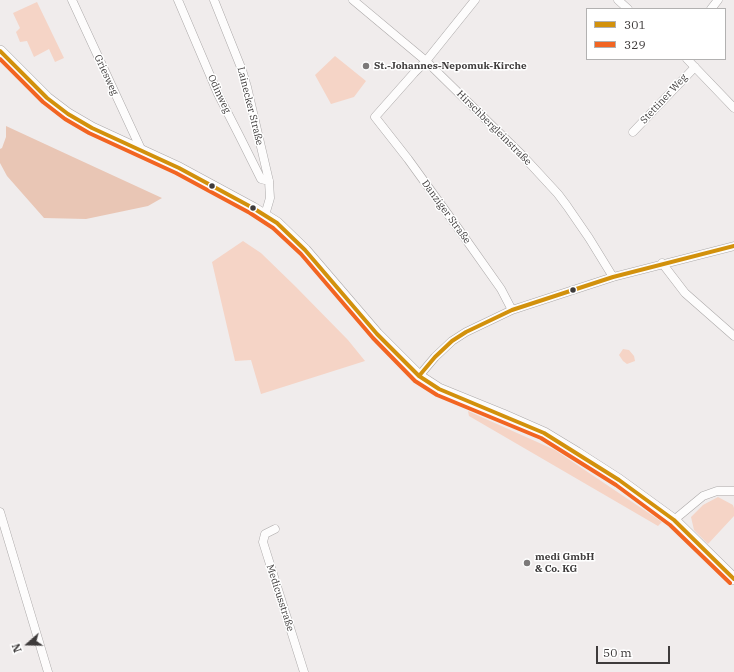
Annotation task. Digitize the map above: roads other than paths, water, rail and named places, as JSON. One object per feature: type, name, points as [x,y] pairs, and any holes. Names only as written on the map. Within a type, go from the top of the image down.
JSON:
[{"type":"street","name":"Griesweg","points":[[72,0],[140,147],[140,150]]},
{"type":"street","name":"Odinweg","points":[[178,0],[218,94],[261,179],[269,181]]},
{"type":"street","name":"Lainecker Straße","points":[[214,0],[246,81],[269,181],[270,198],[265,216]]},
{"type":"street","name":"Hirschbergleinstraße","points":[[353,0],[426,61],[522,155],[558,194],[589,238],[613,277]]},
{"type":"street","points":[[426,61],[475,0]]},
{"type":"street","points":[[618,0],[627,8]]},
{"type":"street","points":[[712,8],[718,0]]},
{"type":"street","points":[[0,51],[47,98],[68,114],[92,128],[184,171],[277,223],[305,250],[377,334],[419,376],[439,389],[544,433],[619,480],[674,520],[734,578]]},
{"type":"street","points":[[687,60],[734,108]]},
{"type":"street","name":"Danziger Straße","points":[[426,61],[375,117],[408,159],[455,224],[501,289],[512,310]]},
{"type":"street","name":"Stettiner Weg","points":[[633,132],[695,67]]},
{"type":"street","points":[[419,376],[435,357],[452,341],[466,332],[512,310],[613,277],[662,263],[734,246]]},
{"type":"street","points":[[662,263],[685,293],[734,336]]},
{"type":"street","points":[[674,520],[704,496],[717,491],[734,491]]},
{"type":"street","points":[[0,512],[48,672]]},
{"type":"street","name":"Medicusstraße","points":[[275,529],[265,534],[263,542],[304,672]]},
{"type":"place","name":"St.-Johannes-Nepomuk-Kirche","points":[[366,66]]},
{"type":"place","name":"medi GmbH & Co. KG","points":[[527,563]]}]
